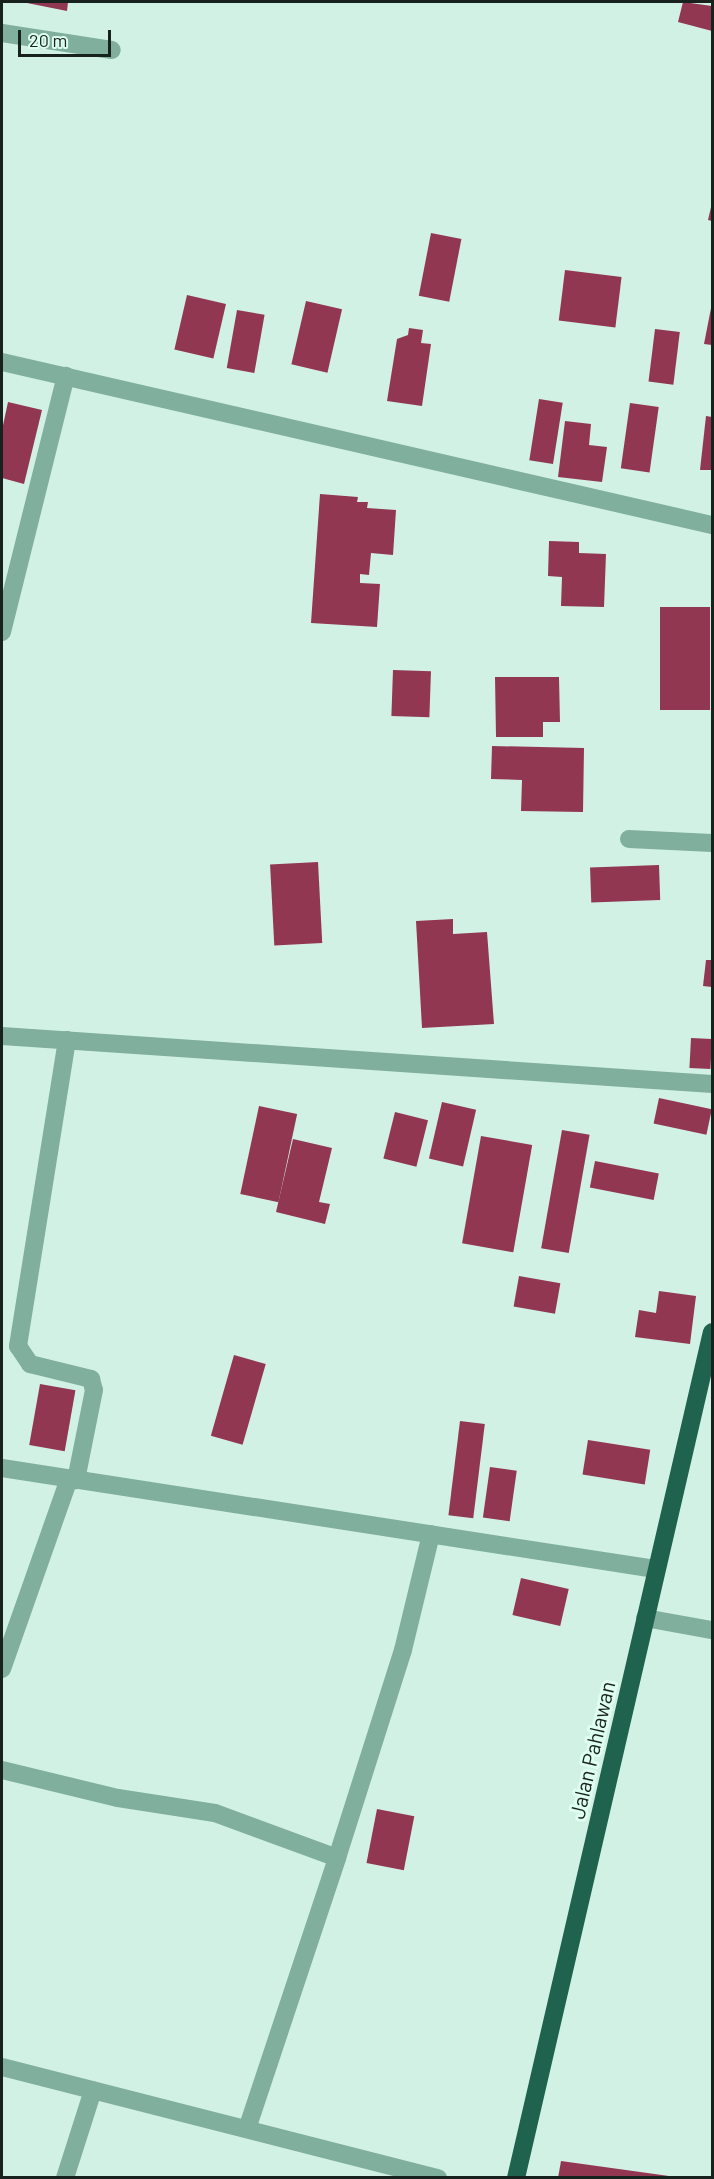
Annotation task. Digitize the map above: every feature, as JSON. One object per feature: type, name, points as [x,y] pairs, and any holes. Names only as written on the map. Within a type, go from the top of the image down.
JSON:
[{"type":"highway","name":"Jalan Pahlawan","points":[[516,2178],[655,1569],[712,1332]]},
{"type":"street","points":[[2,33],[112,50]]},
{"type":"street","points":[[2,362],[712,525]]},
{"type":"street","points":[[2,632],[66,376]]},
{"type":"street","points":[[629,839],[712,843]]},
{"type":"street","points":[[2,1036],[712,1084]]},
{"type":"street","points":[[2,1669],[72,1479],[94,1390],[91,1379],[30,1364],[18,1346],[67,1040]]},
{"type":"street","points":[[2,1468],[655,1569]]},
{"type":"street","points":[[247,2129],[403,1650],[431,1534]]},
{"type":"street","points":[[645,1618],[712,1630]]},
{"type":"street","points":[[2,1770],[118,1798],[215,1813],[337,1858]]},
{"type":"street","points":[[2,2067],[438,2178]]},
{"type":"street","points":[[64,2178],[93,2091]]},
{"type":"building","points":[[22,2],[68,2],[67,11]]},
{"type":"building","points":[[683,2],[712,6],[712,31],[678,22]]},
{"type":"building","points":[[712,203],[712,221],[708,220]]},
{"type":"building","points":[[431,233],[461,239],[449,302],[419,296]]},
{"type":"building","points":[[565,270],[622,277],[615,328],[559,321]]},
{"type":"building","points":[[187,295],[226,304],[213,359],[174,350]]},
{"type":"building","points":[[306,301],[342,309],[327,373],[291,364]]},
{"type":"building","points":[[712,308],[712,345],[704,344]]},
{"type":"building","points":[[237,310],[265,315],[254,373],[227,368]]},
{"type":"building","points":[[409,328],[423,330],[421,343],[431,344],[422,406],[387,401],[397,339],[408,335]]},
{"type":"building","points":[[655,329],[680,332],[673,385],[649,382]]},
{"type":"building","points":[[539,399],[563,403],[553,464],[529,460]]},
{"type":"building","points":[[8,402],[42,410],[24,484],[2,478],[2,430]]},
{"type":"building","points":[[630,403],[659,407],[650,472],[621,468]]},
{"type":"building","points":[[706,416],[712,417],[712,470],[700,470]]},
{"type":"building","points":[[565,421],[591,424],[589,445],[607,447],[602,482],[558,477]]},
{"type":"building","points":[[320,494],[358,497],[357,502],[368,502],[367,508],[396,510],[393,555],[371,553],[369,575],[360,574],[360,583],[380,584],[377,627],[311,623]]},
{"type":"building","points":[[549,541],[579,542],[579,553],[606,554],[604,607],[561,606],[562,577],[548,576]]},
{"type":"building","points":[[660,607],[710,607],[710,710],[660,710]]},
{"type":"building","points":[[393,670],[431,671],[429,717],[391,716]]},
{"type":"building","points":[[495,677],[559,677],[560,722],[543,722],[543,737],[496,737]]},
{"type":"building","points":[[492,746],[584,748],[583,812],[521,811],[522,780],[491,779]]},
{"type":"building","points":[[318,862],[322,943],[274,945],[270,865]]},
{"type":"building","points":[[659,865],[660,900],[591,902],[590,867]]},
{"type":"building","points":[[453,919],[453,934],[487,932],[494,1024],[422,1028],[416,921]]},
{"type":"building","points":[[706,960],[712,960],[712,987],[703,986]]},
{"type":"building","points":[[691,1038],[712,1039],[710,1069],[689,1068]]},
{"type":"building","points":[[659,1098],[712,1109],[706,1135],[654,1123]]},
{"type":"building","points":[[442,1102],[476,1110],[463,1166],[429,1159]]},
{"type":"building","points":[[259,1106],[297,1114],[278,1202],[240,1194]]},
{"type":"building","points":[[395,1112],[428,1120],[416,1167],[383,1159]]},
{"type":"building","points":[[562,1130],[590,1135],[569,1253],[541,1248]]},
{"type":"building","points":[[481,1136],[532,1145],[513,1252],[462,1243]]},
{"type":"building","points":[[293,1139],[332,1148],[319,1202],[330,1204],[325,1224],[276,1212]]},
{"type":"building","points":[[595,1161],[659,1173],[654,1200],[590,1188]]},
{"type":"building","points":[[519,1276],[560,1283],[555,1314],[514,1307]]},
{"type":"building","points":[[659,1291],[696,1296],[690,1344],[635,1337],[639,1310],[656,1313]]},
{"type":"building","points":[[234,1355],[266,1364],[243,1445],[211,1436]]},
{"type":"building","points":[[40,1384],[75,1390],[65,1451],[29,1445]]},
{"type":"building","points":[[460,1421],[485,1424],[473,1518],[448,1515]]},
{"type":"building","points":[[588,1440],[650,1450],[645,1484],[583,1475]]},
{"type":"building","points":[[490,1467],[517,1471],[510,1521],[483,1518]]},
{"type":"building","points":[[521,1578],[569,1589],[560,1626],[512,1615]]},
{"type":"building","points":[[377,1809],[414,1816],[404,1870],[367,1863]]},
{"type":"building","points":[[561,2161],[669,2176],[669,2178],[558,2178]]}]
